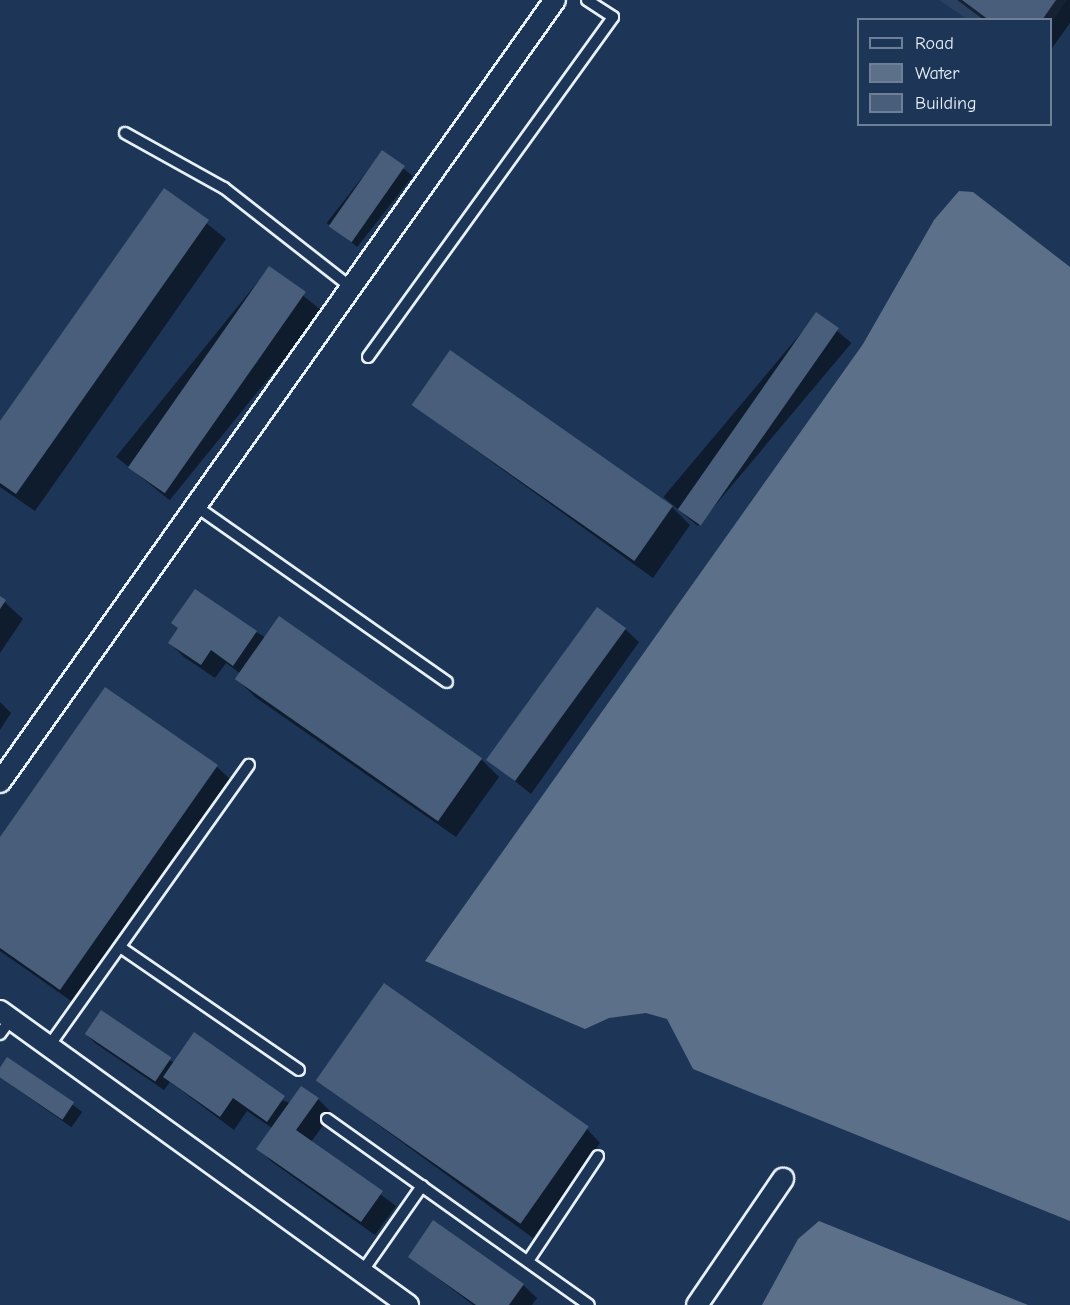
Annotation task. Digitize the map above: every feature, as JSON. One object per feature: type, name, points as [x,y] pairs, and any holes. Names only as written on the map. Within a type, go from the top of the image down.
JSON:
[{"type":"street","points":[[0,782],[555,0]]},
{"type":"street","points":[[4,1021],[49,1046],[408,1305]]},
{"type":"street","points":[[697,1305],[783,1179]]},
{"type":"lane","points":[[368,357],[613,18],[587,0]]},
{"type":"lane","points":[[124,133],[224,188],[352,288]]},
{"type":"lane","points":[[197,507],[447,682]]},
{"type":"lane","points":[[49,1046],[249,765]]},
{"type":"lane","points":[[120,947],[299,1070]]},
{"type":"lane","points":[[327,1119],[590,1305]]},
{"type":"lane","points":[[528,1261],[598,1156]]},
{"type":"lane","points":[[362,1272],[422,1186]]},
{"type":"shaded area","points":[[939,0],[1067,0],[1052,22],[1052,18],[966,18]]},
{"type":"water","points":[[959,191],[973,192],[1070,267],[1070,1221],[693,1069],[667,1019],[646,1013],[609,1018],[585,1029],[425,961],[863,344],[934,220]]},
{"type":"water","points":[[819,1221],[1028,1305],[762,1305],[798,1239]]},
{"type":"building","points":[[962,0],[1056,0],[1043,18],[986,18]]},
{"type":"building","points":[[382,150],[405,166],[352,242],[329,226]]},
{"type":"building","points":[[164,188],[209,220],[16,494],[0,483],[0,421]]},
{"type":"building","points":[[269,266],[306,292],[165,493],[128,468]]},
{"type":"building","points":[[816,312],[839,328],[701,525],[678,509]]},
{"type":"building","points":[[450,350],[673,506],[634,561],[412,405]]},
{"type":"building","points":[[195,589],[257,631],[233,666],[211,650],[201,665],[168,643],[178,628],[171,623]]},
{"type":"building","points":[[0,596],[6,600],[0,609]]},
{"type":"building","points":[[597,607],[626,628],[515,781],[486,760]]},
{"type":"building","points":[[279,616],[482,758],[438,821],[235,679]]},
{"type":"building","points":[[105,687],[218,765],[60,990],[0,948],[0,837]]},
{"type":"building","points":[[384,983],[589,1126],[521,1224],[316,1080]]},
{"type":"building","points":[[101,1010],[171,1058],[155,1082],[85,1034]]},
{"type":"building","points":[[194,1032],[285,1096],[267,1122],[233,1098],[220,1117],[163,1077]]},
{"type":"building","points":[[7,1057],[74,1102],[62,1120],[0,1078],[0,1067]]},
{"type":"building","points":[[301,1086],[319,1098],[296,1130],[383,1191],[361,1222],[256,1149]]},
{"type":"building","points":[[433,1220],[524,1284],[509,1305],[476,1305],[408,1257]]}]
